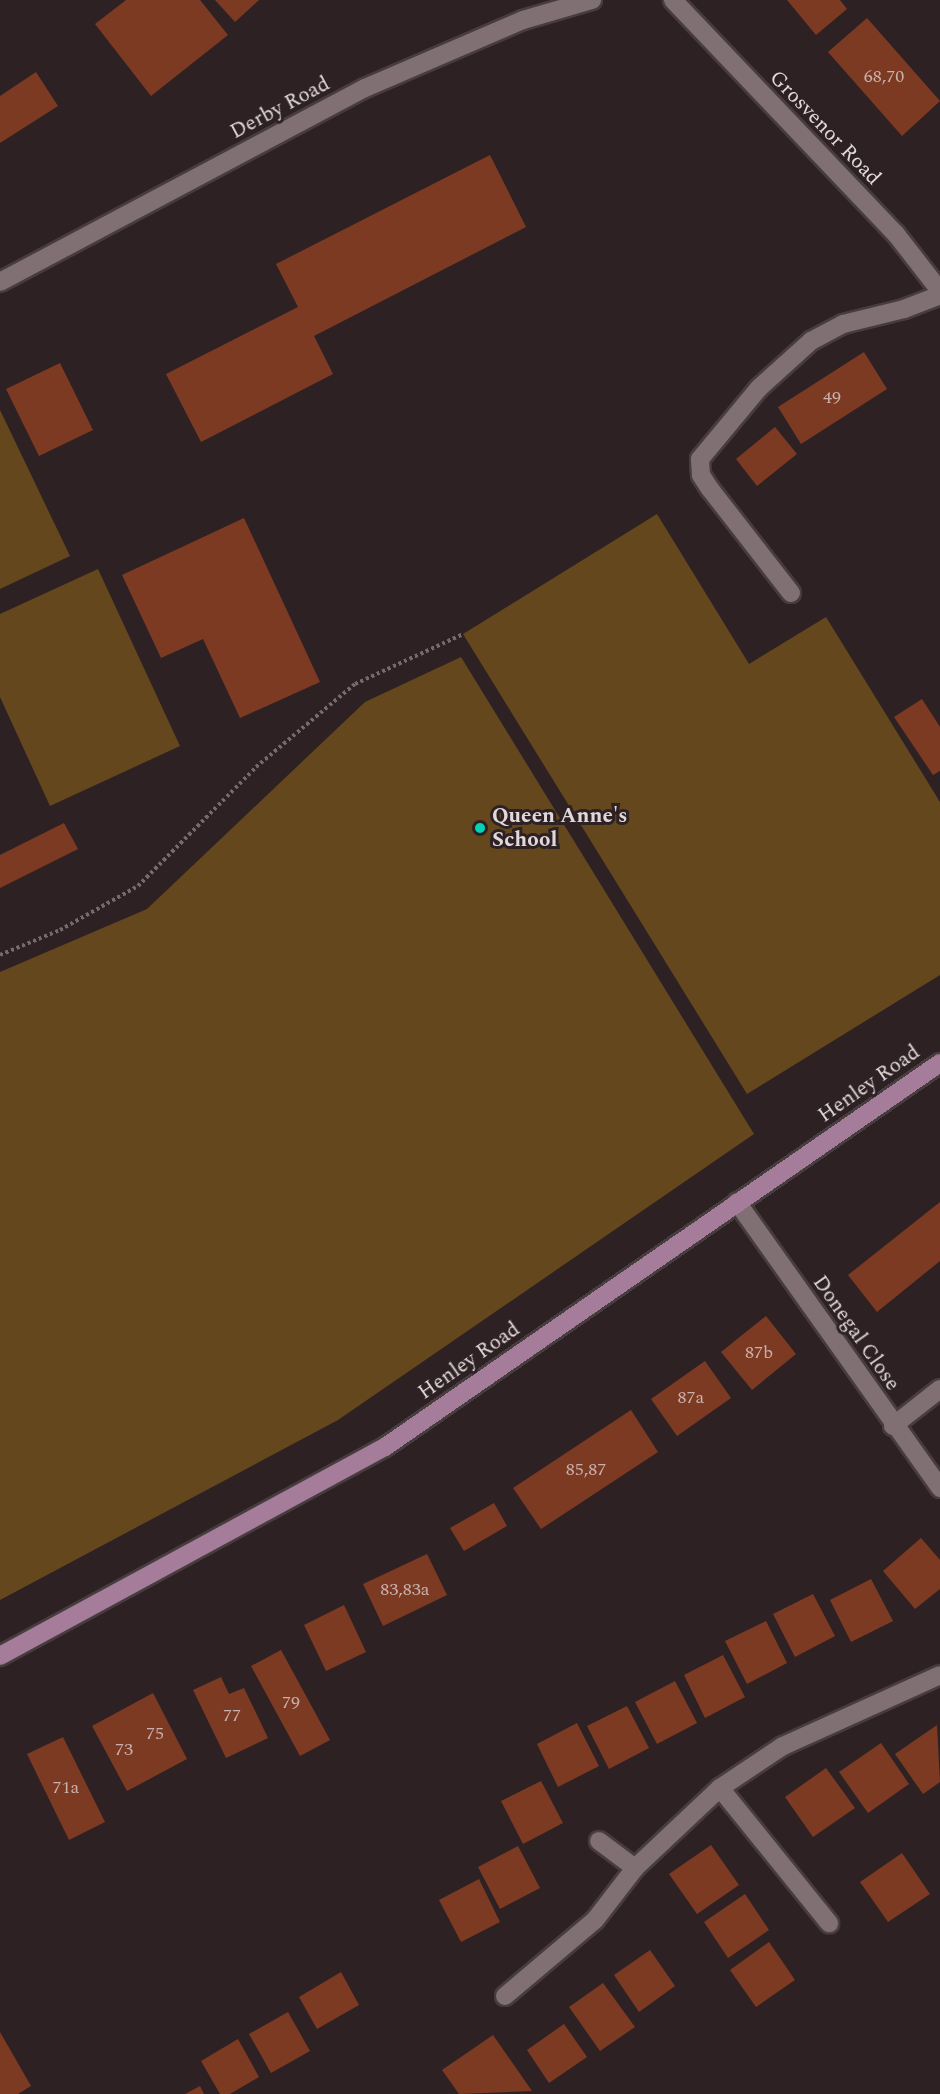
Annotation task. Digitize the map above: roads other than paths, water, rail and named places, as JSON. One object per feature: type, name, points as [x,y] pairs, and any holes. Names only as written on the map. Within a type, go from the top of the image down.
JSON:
[{"type":"main road","name":"Henley Road","points":[[0,1656],[385,1447],[940,1063]]},
{"type":"street","name":"Derby Road","points":[[0,282],[365,88],[523,20],[592,0]]},
{"type":"street","name":"Grosvenor Road","points":[[673,0],[896,234],[940,293]]},
{"type":"street","points":[[791,592],[710,489],[701,475],[700,459],[759,388],[811,341],[843,324],[904,309],[940,293]]},
{"type":"street","name":"Donegal Close","points":[[737,1202],[893,1426],[940,1488]]},
{"type":"street","points":[[893,1426],[940,1389]]},
{"type":"street","points":[[505,1996],[560,1953],[611,1902],[635,1868],[720,1788],[783,1746],[940,1675]]},
{"type":"street","points":[[720,1788],[829,1923]]},
{"type":"street","points":[[599,1841],[635,1868]]},
{"type":"place","name":"Queen Anne's School","points":[[480,828]]}]
